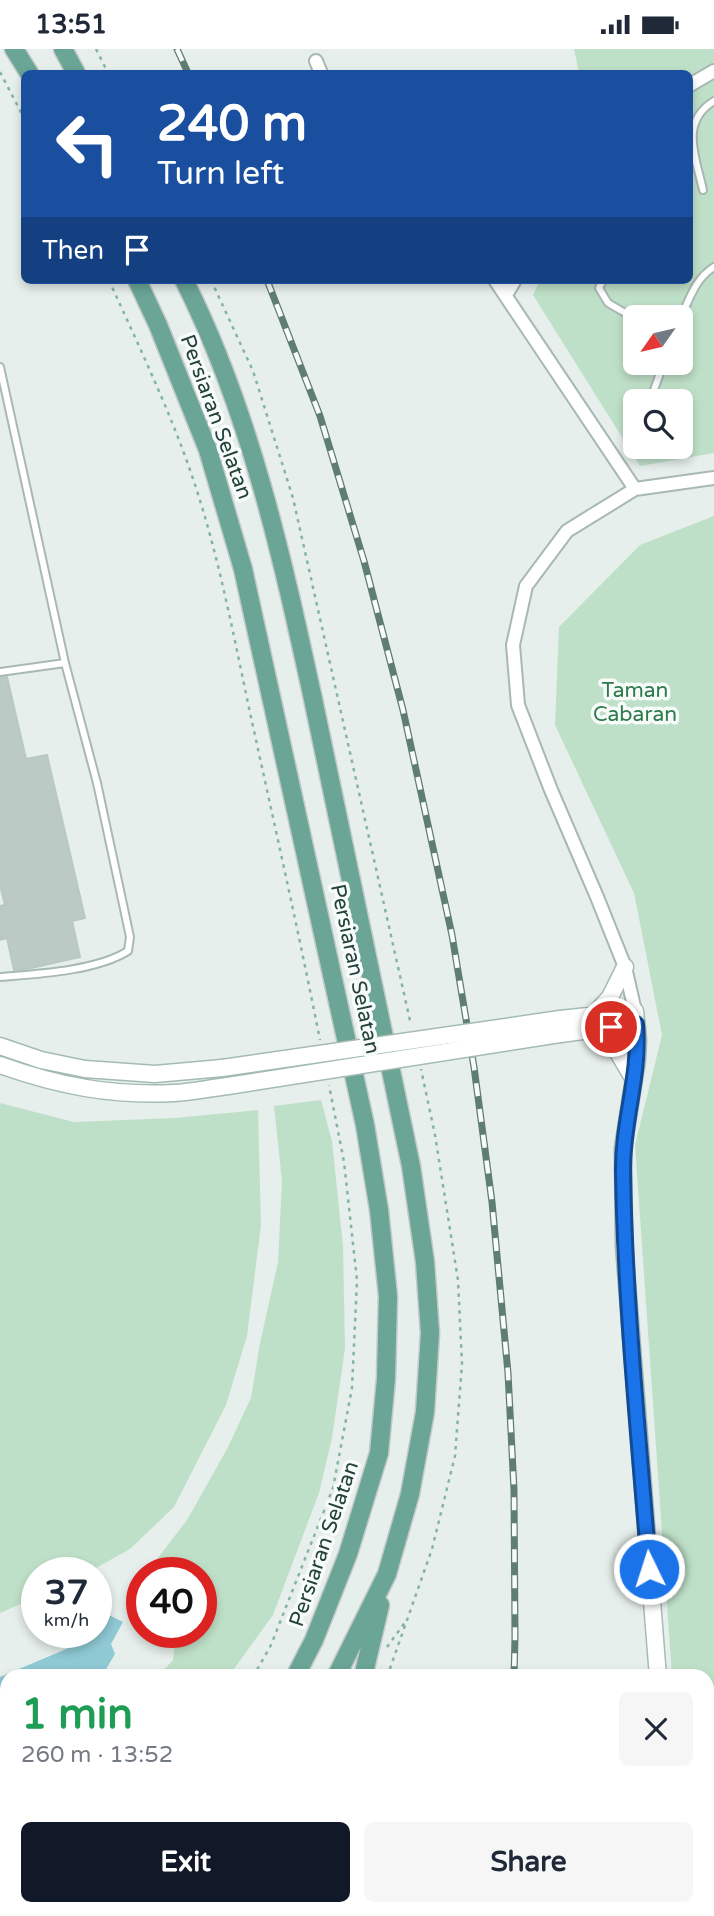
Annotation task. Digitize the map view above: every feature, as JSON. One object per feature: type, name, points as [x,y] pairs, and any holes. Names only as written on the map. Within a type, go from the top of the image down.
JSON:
[{"type":"main road","points":[[14,49],[27,70]]},
{"type":"main road","points":[[63,49],[74,70]]},
{"type":"main road","name":"Persiaran Selatan","points":[[139,284],[208,450],[243,569],[365,1125],[379,1210],[388,1296],[386,1379],[379,1453],[348,1555],[314,1640],[298,1669]]},
{"type":"main road","name":"Persiaran Selatan","points":[[186,284],[199,309],[243,424],[282,556],[411,1166],[425,1262],[430,1332],[425,1412],[413,1480],[387,1574],[339,1669]]},
{"type":"main road","points":[[365,1669],[387,1574]]},
{"type":"street","points":[[693,83],[714,71]]},
{"type":"street","points":[[498,284],[635,489]]},
{"type":"street","points":[[506,295],[513,284]]},
{"type":"street","points":[[656,1669],[624,1246],[623,1148],[638,1040],[636,1018],[625,967],[518,705],[513,645],[526,586],[567,531],[635,489],[714,478]]},
{"type":"street","points":[[589,1023],[610,997],[625,967]]},
{"type":"street","points":[[0,1046],[41,1060],[85,1069],[155,1074],[636,1018]]},
{"type":"street","points":[[589,1023],[601,1038],[617,1051],[634,1078]]},
{"type":"street","points":[[0,1065],[69,1086],[107,1092],[175,1093],[228,1086],[560,1026]]},
{"type":"lane","points":[[693,131],[696,118],[714,101]]},
{"type":"lane","points":[[693,148],[703,190]]},
{"type":"lane","points":[[686,305],[696,284],[704,273],[714,267]]},
{"type":"lane","points":[[601,284],[599,288],[608,303],[623,312]]},
{"type":"lane","points":[[0,367],[65,663],[97,783],[130,937],[128,951],[117,958],[55,973],[0,977]]},
{"type":"lane","points":[[0,672],[65,663]]},
{"type":"path","points":[[96,49],[106,70]]},
{"type":"path","points":[[0,72],[21,112]]},
{"type":"path","points":[[111,284],[158,387],[204,515],[221,578],[321,1045]]},
{"type":"path","points":[[258,1669],[271,1645],[333,1488],[352,1388],[357,1280],[344,1162],[328,1084]]},
{"type":"green space","points":[[574,49],[714,49],[714,453],[693,457],[693,389],[623,389],[623,439],[533,295],[538,284],[693,284],[693,70],[578,70]]},
{"type":"green space","points":[[636,459],[680,459],[640,466]]},
{"type":"green space","name":"Taman Cabaran","points":[[714,516],[714,1669],[672,1669],[635,1145],[662,1035],[634,893],[555,725],[559,627],[640,545]]},
{"type":"green space","points":[[321,1100],[332,1141],[343,1246],[345,1348],[332,1438],[319,1493],[273,1615],[234,1669],[165,1669],[173,1660],[174,1648],[217,1648],[217,1557],[159,1557],[187,1520],[227,1449],[251,1398],[278,1262],[282,1181],[274,1106]]},
{"type":"green space","points":[[0,1103],[74,1122],[175,1118],[258,1110],[261,1225],[247,1336],[226,1405],[174,1507],[130,1549],[112,1559],[21,1557],[21,1604],[0,1613]]},
{"type":"water","points":[[112,1616],[123,1622],[112,1642]]},
{"type":"water","points":[[112,1646],[115,1654],[106,1669],[19,1669],[69,1648]]},
{"type":"building","points":[[7,677],[26,759],[47,755],[85,918],[72,921],[80,957],[14,970],[7,938],[0,940],[0,906],[5,905],[0,885],[0,678]]},
{"type":"railway","points":[[177,49],[187,70]]},
{"type":"railway","points":[[269,284],[320,416],[364,561],[403,710],[452,935],[474,1067],[492,1202],[508,1373],[514,1490],[514,1669]]},
{"type":"route","points":[[611,1027],[636,1024],[638,1040],[623,1148],[624,1246],[649,1569]]}]
